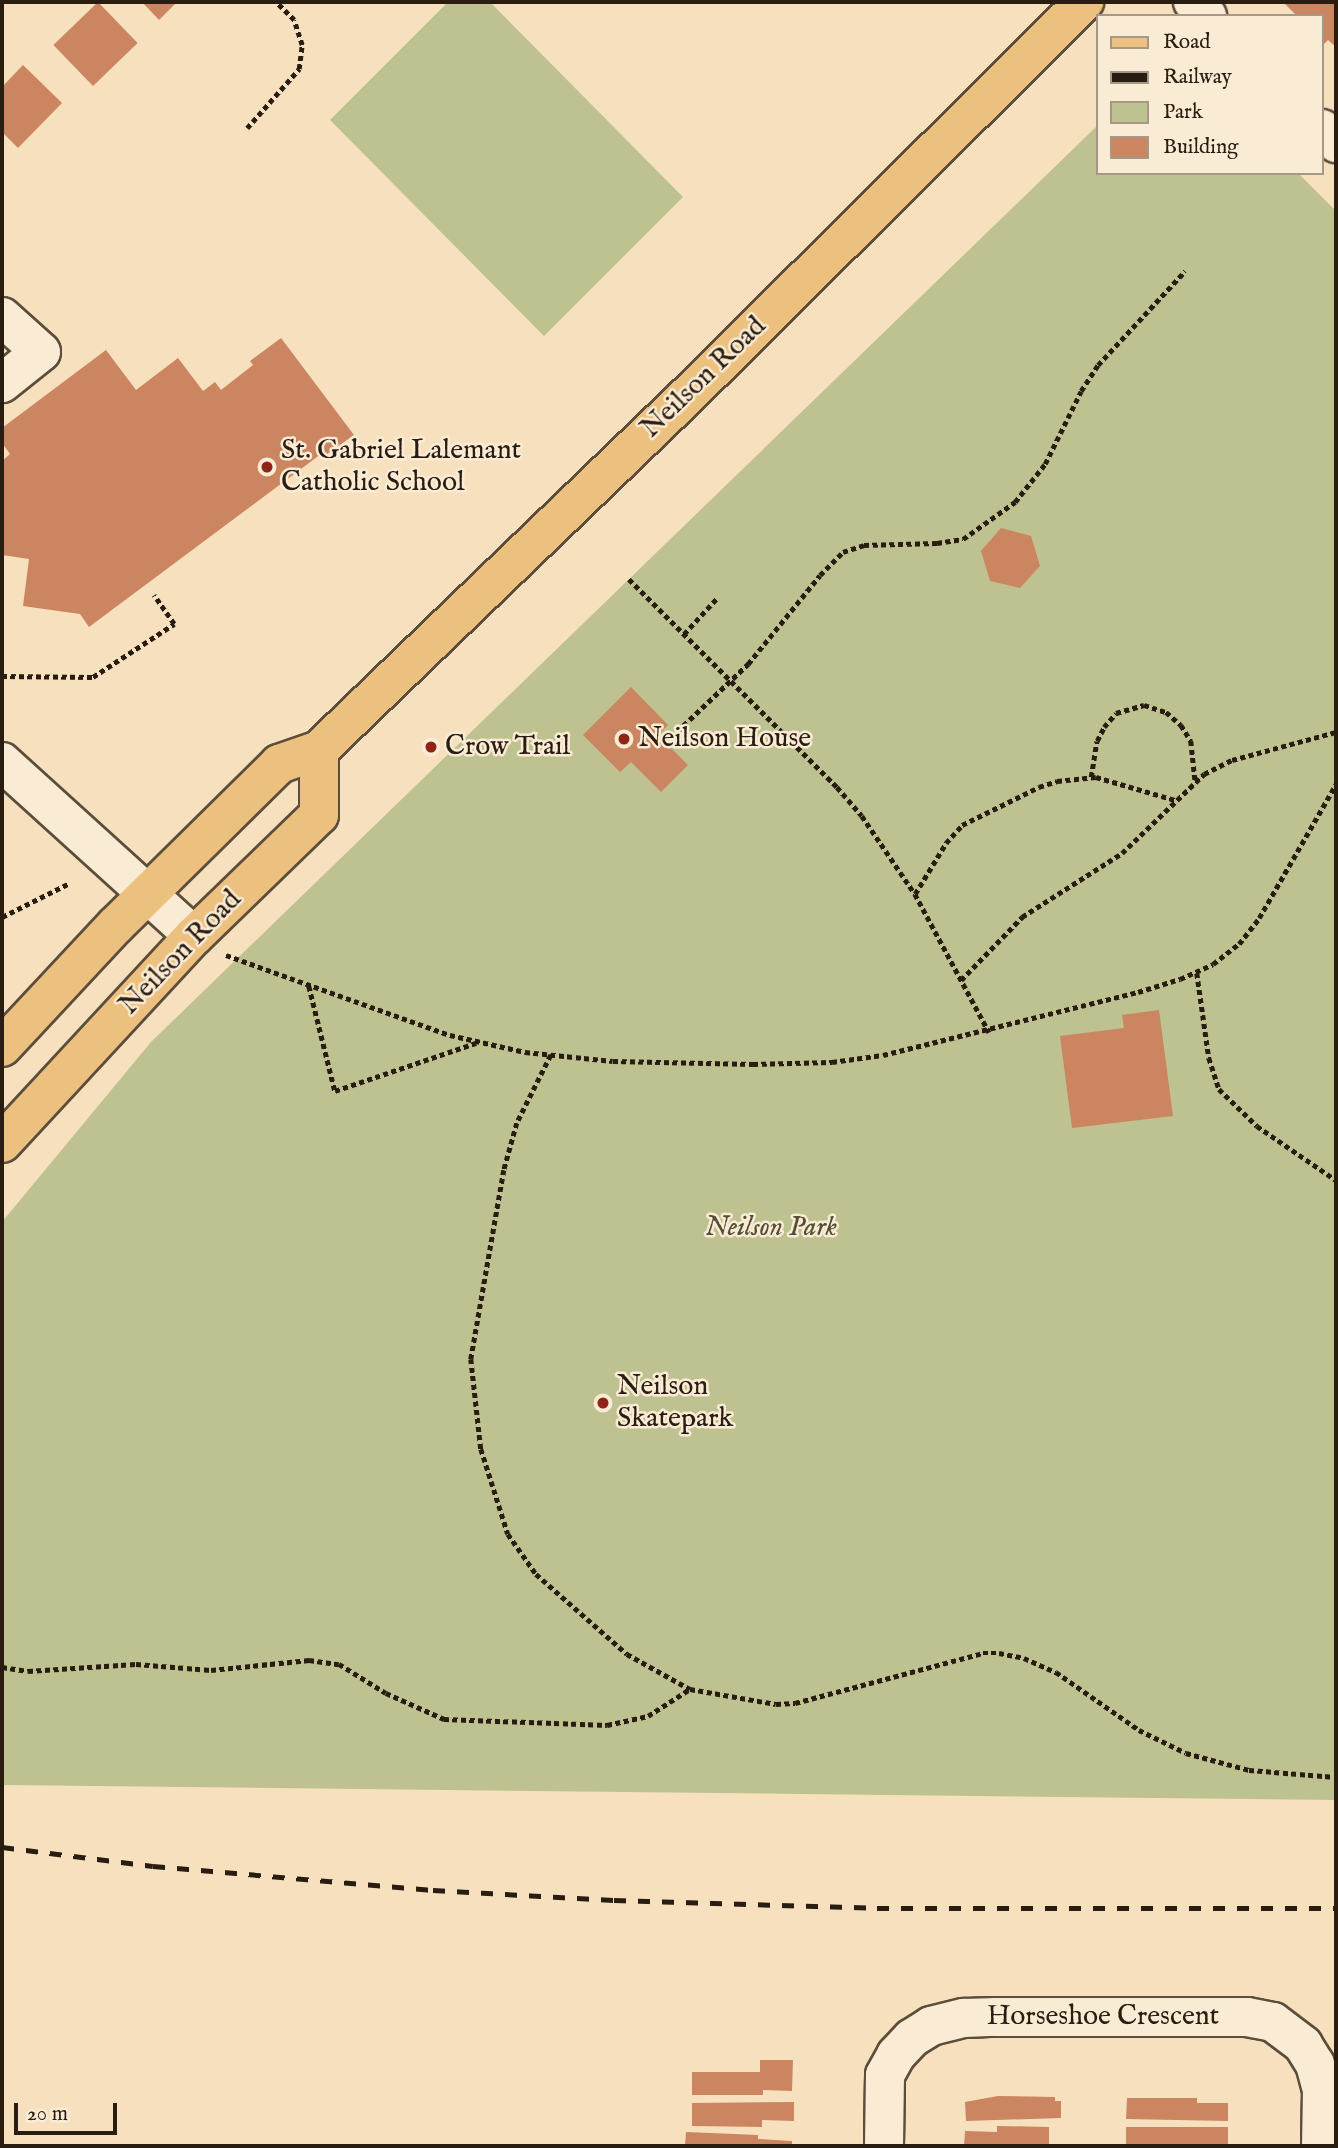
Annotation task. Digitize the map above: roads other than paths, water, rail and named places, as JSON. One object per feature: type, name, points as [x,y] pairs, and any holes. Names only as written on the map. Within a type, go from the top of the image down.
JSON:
[{"type":"main road","name":"Neilson Road","points":[[2,1047],[147,893],[279,764],[319,750],[691,392],[1084,2]]},
{"type":"main road","name":"Neilson Road","points":[[2,1143],[194,936],[320,815],[319,750]]},
{"type":"street","points":[[2,317],[41,352],[2,383]]},
{"type":"street","points":[[2,762],[194,936]]},
{"type":"street","name":"Horseshoe Crescent","points":[[884,2146],[885,2075],[896,2055],[912,2038],[931,2026],[955,2019],[996,2017],[1247,2017],[1273,2022],[1303,2045],[1314,2064],[1322,2091],[1321,2146]]},
{"type":"railway","points":[[2,1847],[153,1866],[433,1890],[614,1900],[877,1908],[1336,1908]]},
{"type":"place","name":"St. Gabriel Lalemant Catholic School","points":[[267,467]]},
{"type":"place","name":"Neilson House","points":[[624,739]]},
{"type":"place","name":"Crow Trail","points":[[431,747]]},
{"type":"place","name":"Neilson Skatepark","points":[[603,1403]]},
{"type":"park label","name":"Neilson Park","points":[[771,1228]]}]
